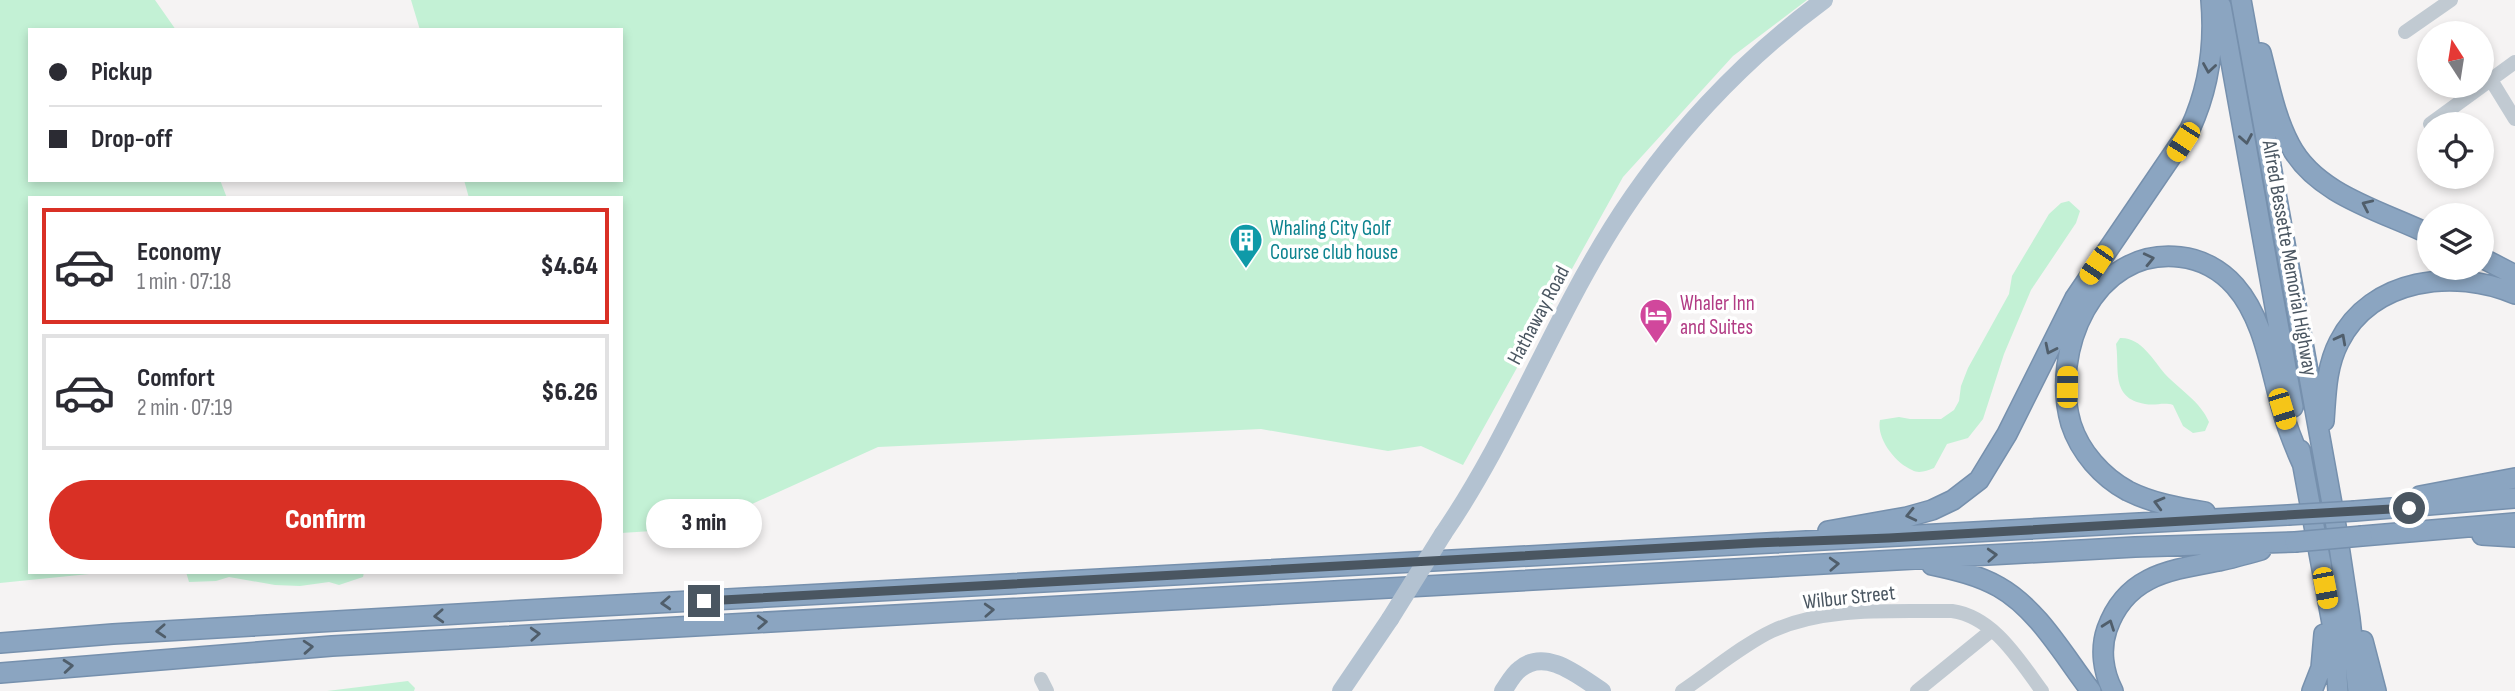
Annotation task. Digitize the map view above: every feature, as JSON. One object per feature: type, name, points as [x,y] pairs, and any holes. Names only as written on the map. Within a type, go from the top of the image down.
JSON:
[{"type":"highway","points":[[1755,543],[1921,513],[1953,500],[1979,480],[2007,434],[2075,298],[2190,129],[2203,99],[2210,66],[2213,30],[2210,0]]},
{"type":"highway","name":"Alfred Bessette Memorial Highway","points":[[2220,0],[2334,634],[2338,691]]},
{"type":"highway","name":"Alfred Bessette Memorial Highway","points":[[2241,0],[2346,587],[2358,691]]},
{"type":"highway","points":[[2248,0],[2279,117],[2290,145],[2302,162],[2329,186],[2417,228]]},
{"type":"highway","points":[[2251,517],[2193,510],[2147,499],[2112,480],[2098,468],[2081,445],[2069,412],[2068,358],[2081,317],[2105,281],[2116,272],[2143,259],[2171,256],[2205,264],[2224,275],[2250,308],[2259,329],[2288,429],[2302,463]]},
{"type":"highway","points":[[2494,264],[2515,275]]},
{"type":"highway","points":[[2322,454],[2330,367],[2339,342],[2363,310],[2387,294],[2431,282],[2476,283],[2515,295]]},
{"type":"highway","points":[[2359,511],[2415,497],[2515,478]]},
{"type":"highway","points":[[0,643],[89,635],[562,608],[2359,511],[2515,498]]},
{"type":"highway","points":[[0,673],[170,657],[332,646],[2135,547],[2295,542],[2515,523]]},
{"type":"highway","points":[[2425,531],[2515,537]]},
{"type":"highway","points":[[2113,691],[2103,663],[2106,633],[2115,610],[2131,590],[2163,572],[2295,542]]},
{"type":"highway","points":[[2312,691],[2321,668],[2324,648],[2318,552]]},
{"type":"highway","points":[[1900,560],[1948,569],[2000,587],[2035,618],[2091,691]]},
{"type":"highway","points":[[2346,587],[2376,691]]},
{"type":"main road","name":"Hathaway Road","points":[[1347,689],[1473,487],[1602,243],[1644,181],[1725,87],[1824,0]]},
{"type":"main road","points":[[1503,691],[1521,668],[1538,661],[1574,672],[1602,691]]},
{"type":"street","points":[[2405,32],[2451,0]]},
{"type":"street","points":[[2494,78],[2515,62]]},
{"type":"street","points":[[2494,85],[2515,119]]},
{"type":"street","points":[[2447,112],[2466,98]]},
{"type":"street","name":"Wilbur Street","points":[[1682,691],[1770,632],[1822,617],[1861,613],[1952,611],[1970,616],[1992,630]]},
{"type":"street","points":[[1917,691],[1992,630],[2042,691]]},
{"type":"green space","points":[[0,0],[155,0],[175,28],[28,28],[28,182],[221,182],[226,196],[28,196],[28,574],[89,574],[0,583]]},
{"type":"green space","points":[[411,0],[1807,0],[1733,56],[1623,177],[1463,465],[1421,446],[1388,451],[1261,429],[878,447],[699,528],[623,533],[623,196],[468,196],[465,182],[623,182],[623,28],[419,28]]},
{"type":"green space","points":[[2069,201],[2080,211],[2076,223],[2031,290],[2004,354],[1983,419],[1968,438],[1947,444],[1934,468],[1917,472],[1906,467],[1893,456],[1884,442],[1880,420],[1899,417],[1941,419],[1954,410],[1968,368],[2009,294],[2012,276],[2049,214],[2061,203]]},
{"type":"green space","points":[[2120,338],[2140,345],[2165,374],[2195,402],[2209,422],[2205,431],[2193,433],[2183,426],[2173,405],[2145,404],[2126,396],[2121,389],[2118,372],[2116,344]]},
{"type":"green space","points":[[187,574],[364,574],[363,577],[339,585],[329,582],[300,586],[275,585],[229,577],[216,581],[189,582]]},
{"type":"green space","points":[[408,681],[415,688],[414,691],[327,691]]},
{"type":"place","name":"Whaling City Golf Course club house","points":[[1246,270]]},
{"type":"place","name":"Whaler Inn and Suites","points":[[1656,345]]},
{"type":"route","points":[[704,601],[2409,508]]}]
